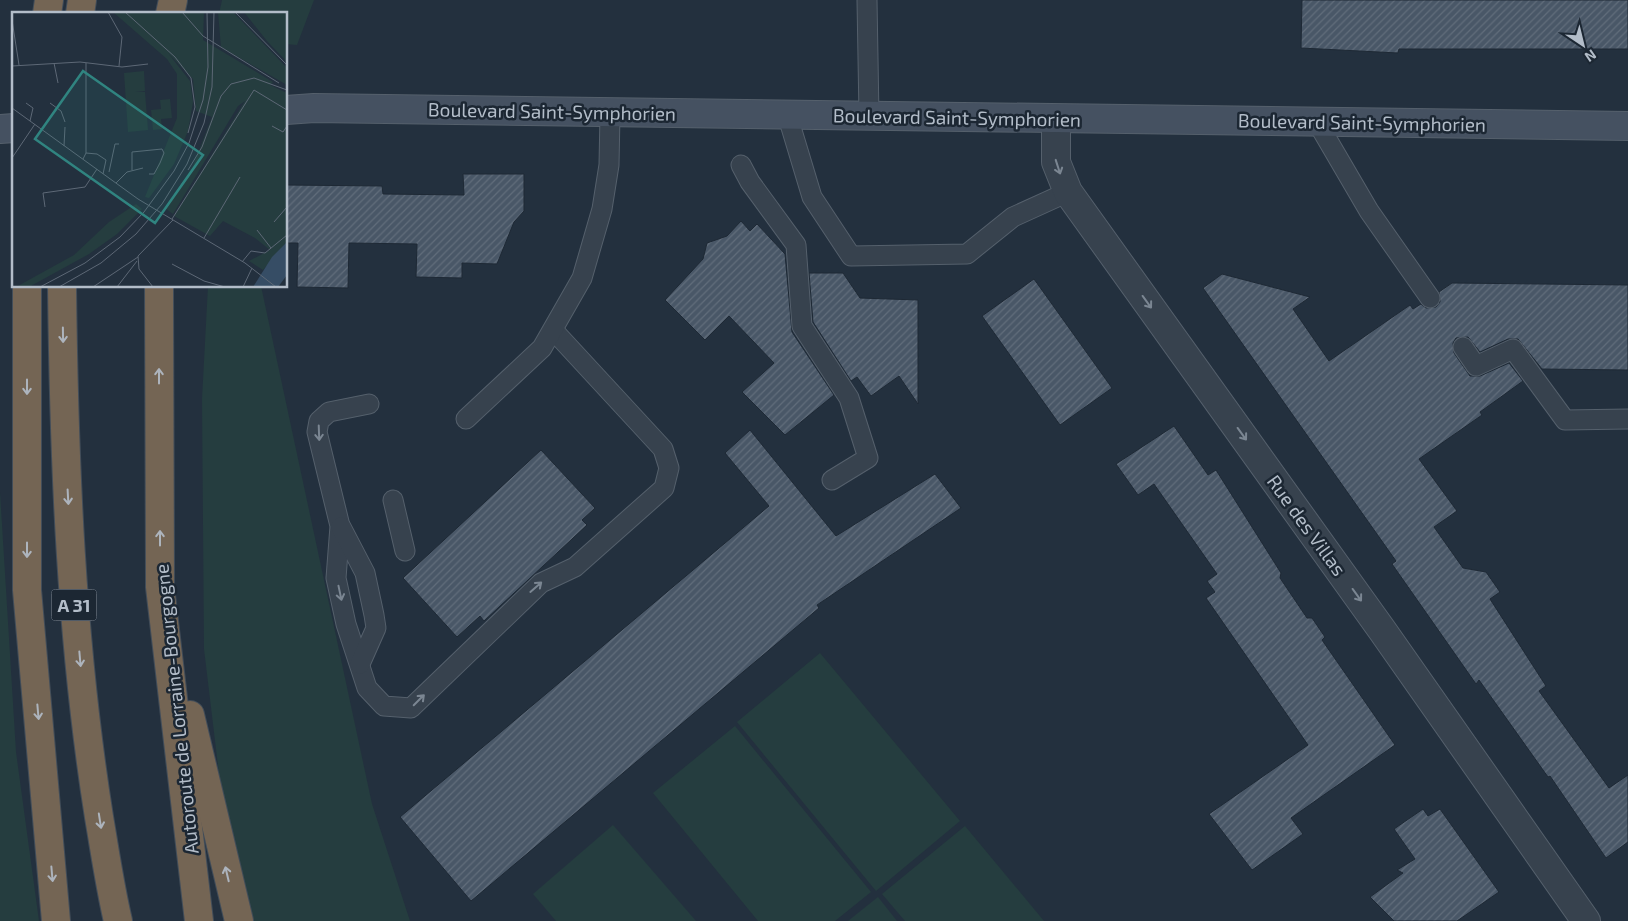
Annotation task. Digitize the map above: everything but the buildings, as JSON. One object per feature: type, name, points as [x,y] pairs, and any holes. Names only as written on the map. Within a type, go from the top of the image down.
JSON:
[{"type":"highway","points":[[27,288],[27,590],[56,921]]},
{"type":"highway","name":"A 31","points":[[62,288],[64,426],[74,598],[87,741],[118,921]]},
{"type":"highway","name":"Autoroute de Lorraine-Bourgogne","points":[[159,288],[160,587],[199,921]]},
{"type":"highway","points":[[160,587],[238,921]]},
{"type":"main road","name":"Boulevard Saint-Symphorien","points":[[288,110],[314,108],[610,114],[787,114],[1628,126]]},
{"type":"street","name":"Rue des Villas","points":[[1056,119],[1056,162],[1068,192],[1376,622],[1586,921]]},
{"type":"lane","points":[[867,0],[869,116]]},
{"type":"lane","points":[[466,420],[542,348],[554,331],[582,278],[602,209],[609,165],[610,114]]},
{"type":"lane","points":[[787,114],[812,197],[851,256],[967,254],[1013,217],[1068,192]]},
{"type":"lane","points":[[1317,122],[1370,211],[1430,298]]},
{"type":"lane","points":[[741,165],[750,182],[796,245],[802,326],[849,398],[868,458],[832,480]]},
{"type":"lane","points":[[340,526],[336,578],[346,624],[367,688],[384,706],[411,708],[540,582],[575,567],[664,488],[669,468],[663,449],[554,331]]},
{"type":"lane","points":[[1463,347],[1476,366],[1513,349],[1565,420],[1628,419]]},
{"type":"lane","points":[[360,664],[376,628],[374,615],[365,573],[340,526],[317,432],[320,421],[329,412],[368,404]]},
{"type":"lane","points":[[393,500],[405,551]]},
{"type":"green space","points":[[222,0],[314,0],[297,45],[288,44],[288,12],[219,12]]},
{"type":"green space","points":[[208,288],[261,288],[372,804],[410,921],[252,921],[222,799],[204,649],[202,399]]},
{"type":"green space","points":[[0,492],[16,752],[39,921],[0,921]]},
{"type":"green space","points":[[820,653],[960,821],[876,891],[737,722]]},
{"type":"green space","points":[[735,726],[871,892],[835,921],[758,921],[653,793]]},
{"type":"green space","points":[[613,825],[696,921],[556,921],[533,894]]},
{"type":"green space","points":[[965,826],[1044,921],[905,921],[882,894]]},
{"type":"green space","points":[[878,897],[897,921],[848,921]]}]
